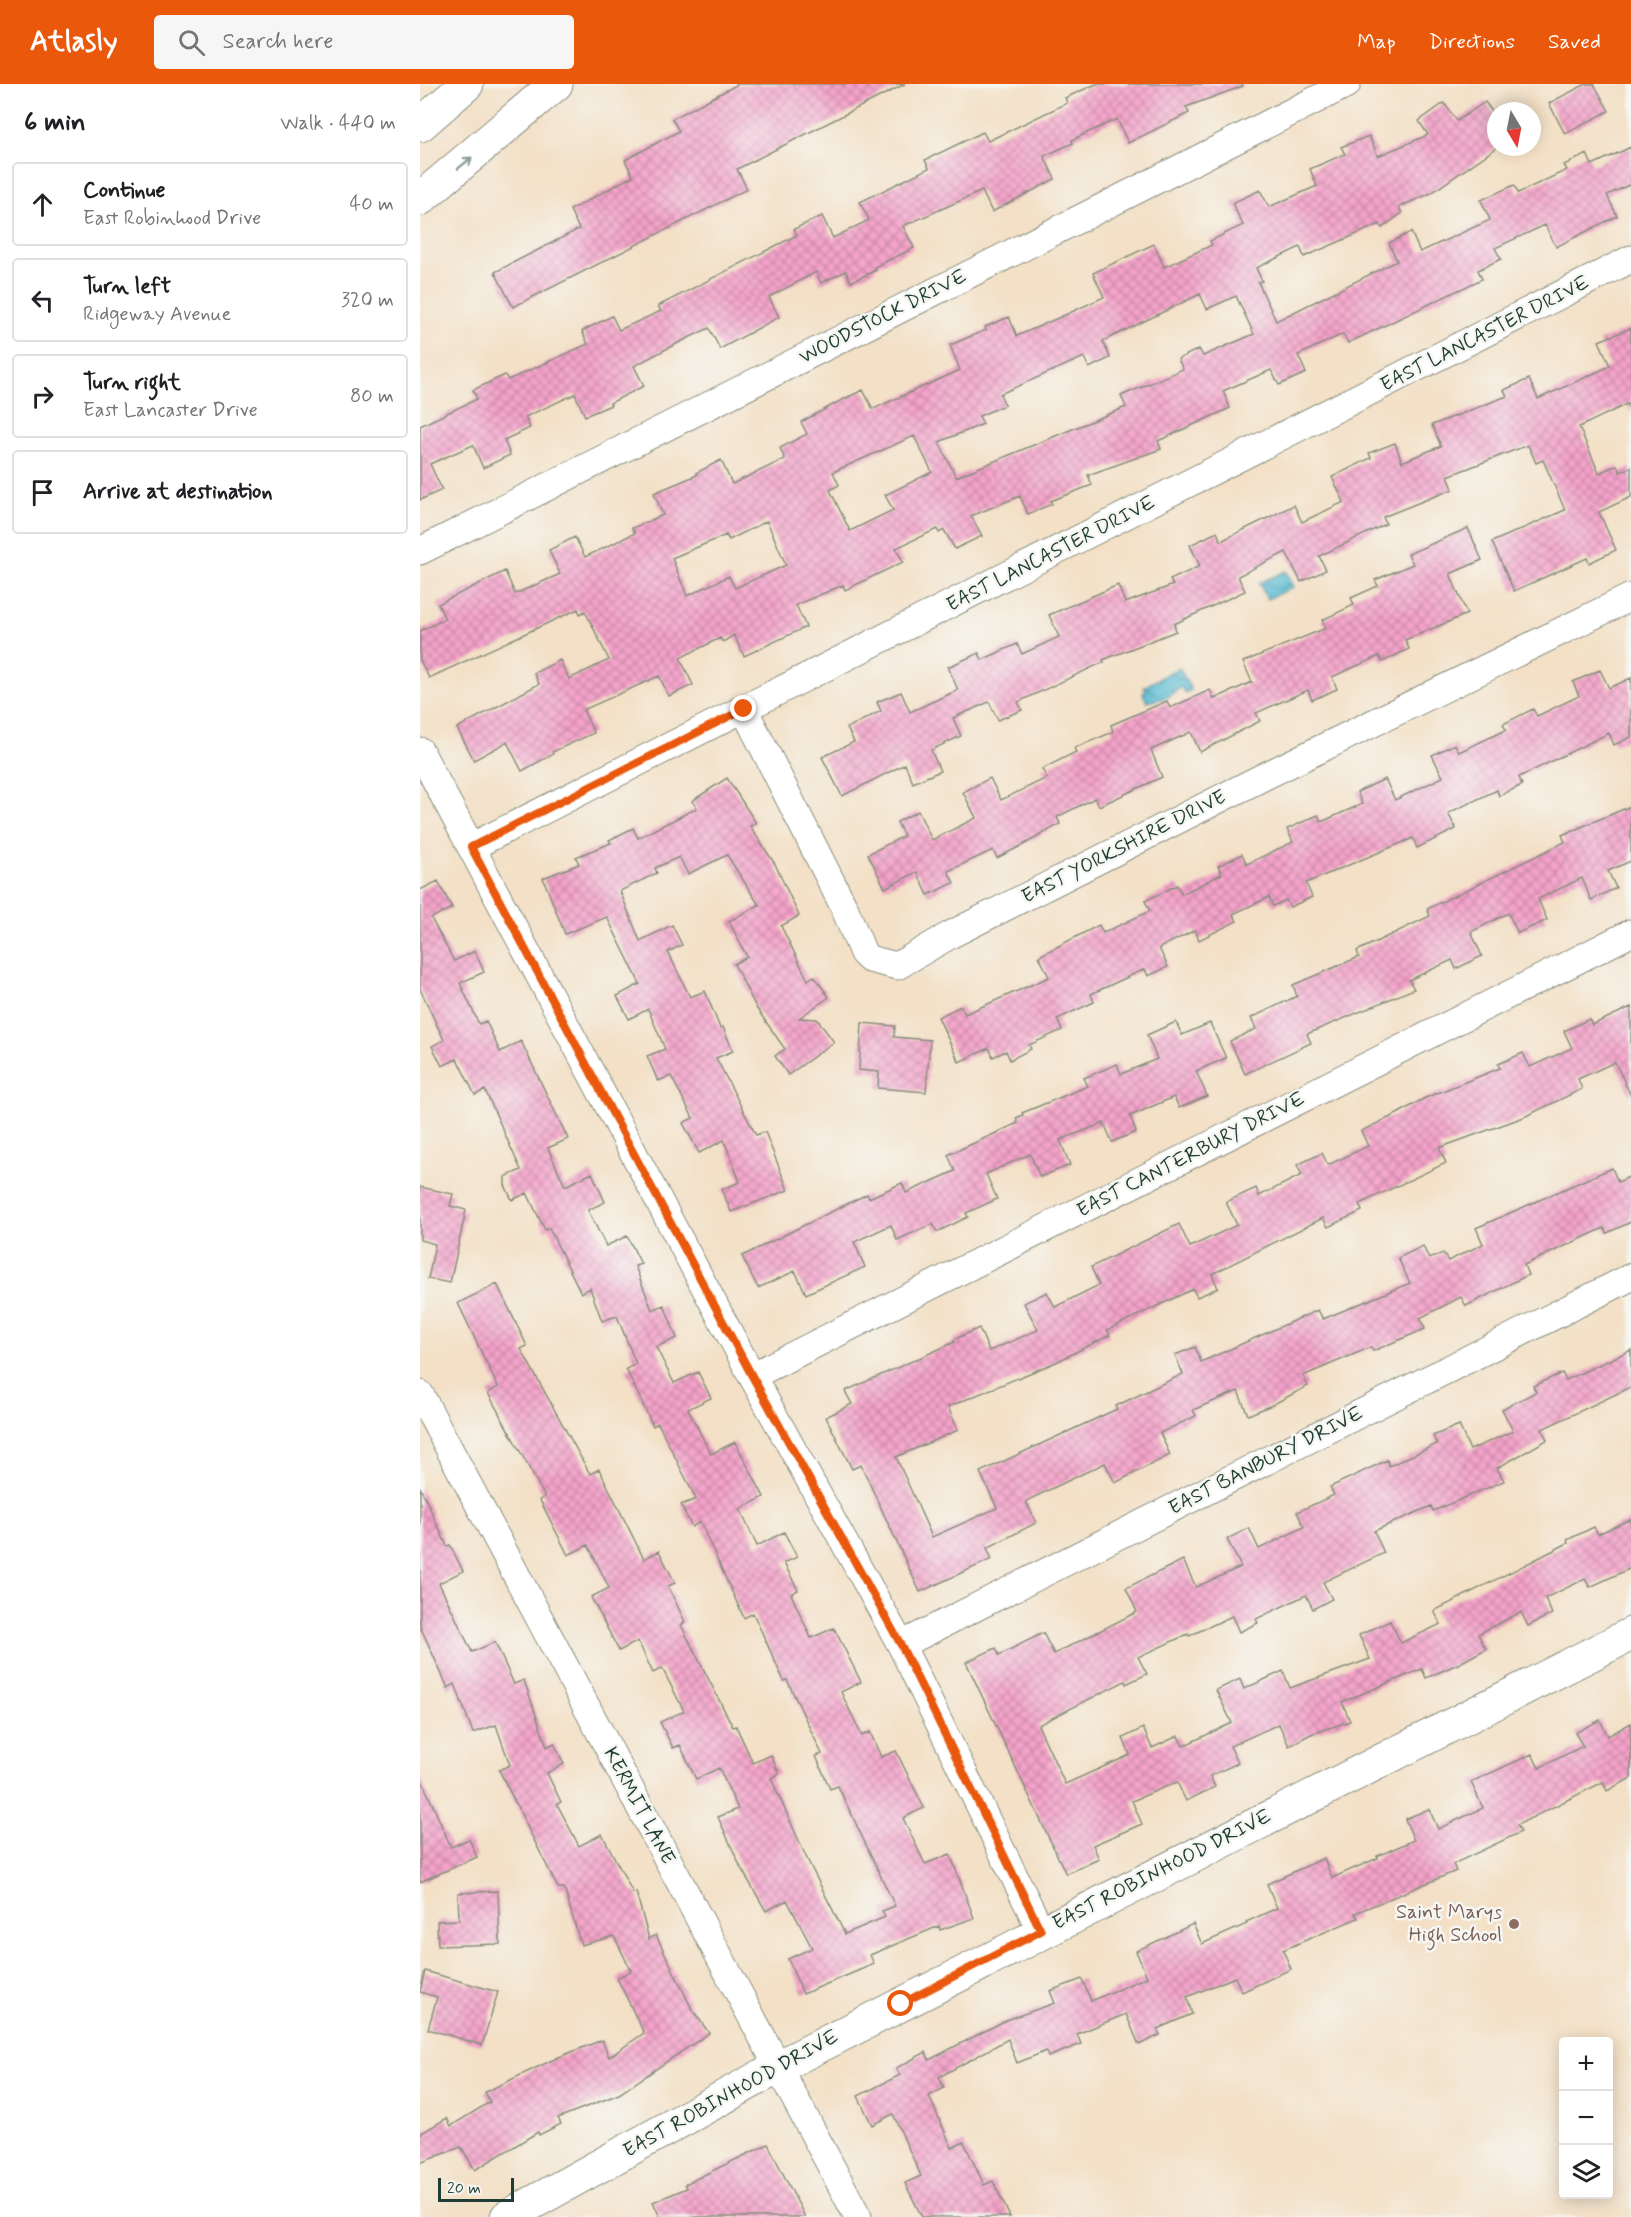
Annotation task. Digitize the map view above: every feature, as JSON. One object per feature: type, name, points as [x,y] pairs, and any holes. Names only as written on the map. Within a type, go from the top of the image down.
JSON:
[{"type":"street","points":[[420,125],[467,84]]},
{"type":"street","points":[[420,199],[556,84]]},
{"type":"street","name":"WOODSTOCK DRIVE","points":[[420,551],[1347,84]]},
{"type":"street","name":"EAST LANCASTER DRIVE","points":[[471,847],[1631,260]]},
{"type":"street","name":"EAST YORKSHIRE DRIVE","points":[[744,709],[844,907],[863,953],[869,959],[897,966],[950,935],[1265,776],[1631,597]]},
{"type":"street","points":[[420,751],[752,1376],[901,1645],[1041,1931]]},
{"type":"street","name":"EAST CANTERBURY DRIVE","points":[[752,1376],[1631,933]]},
{"type":"street","name":"EAST BANBURY DRIVE","points":[[901,1645],[1631,1277]]},
{"type":"street","name":"KERMIT LANE","points":[[420,1394],[858,2217]]},
{"type":"street","name":"EAST ROBINHOOD DRIVE","points":[[507,2217],[778,2067],[1041,1931],[1631,1634]]},
{"type":"water","points":[[1286,571],[1294,587],[1267,599],[1259,583]]},
{"type":"water","points":[[1177,668],[1180,669],[1191,690],[1185,693],[1182,687],[1166,698],[1147,702],[1143,693],[1146,691],[1144,687]]},
{"type":"building","points":[[738,84],[905,84],[737,169],[747,189],[513,307],[495,272],[579,229],[570,210],[633,176],[625,160],[679,131],[672,119]]},
{"type":"building","points":[[1096,84],[1242,84],[1243,86],[1186,107],[1189,113],[1128,143],[1117,119],[1072,140],[1073,143],[1044,156],[1055,179],[992,212],[982,191],[903,226],[914,248],[875,267],[876,270],[851,282],[846,271],[821,283],[816,272],[769,297],[779,317],[720,349],[709,328],[670,347],[634,366],[644,386],[610,403],[611,405],[585,416],[575,394],[525,417],[530,428],[504,440],[510,455],[483,468],[473,445],[430,464],[442,490],[420,500],[420,426],[477,399],[473,390],[505,375],[508,380],[588,344],[582,331],[612,316],[619,330],[661,311],[658,306],[797,235],[794,229],[822,216],[833,238],[869,220],[860,202],[929,168],[925,160],[983,132],[988,141],[1067,103],[1065,98]]},
{"type":"building","points":[[1586,84],[1594,84],[1609,111],[1565,134],[1549,103]]},
{"type":"building","points":[[1485,102],[1487,105],[1487,154],[1431,193],[1399,207],[1402,213],[1382,228],[1380,224],[1304,257],[1300,247],[1256,268],[1262,281],[1258,282],[1276,321],[1397,261],[1389,243],[1411,232],[1420,252],[1490,220],[1481,200],[1514,185],[1518,193],[1567,170],[1564,165],[1587,154],[1592,165],[1631,147],[1631,184],[1607,195],[1617,216],[1556,247],[1545,225],[1495,248],[1501,259],[1478,270],[1482,279],[1348,343],[1343,334],[1298,355],[1306,373],[1279,385],[1271,370],[1223,391],[1230,408],[1158,441],[1161,449],[1088,475],[1092,485],[1050,501],[1052,504],[1028,514],[1020,496],[971,516],[982,536],[955,549],[944,530],[939,533],[937,529],[896,548],[903,562],[845,590],[843,585],[796,605],[806,627],[744,656],[734,635],[723,642],[720,638],[680,658],[693,685],[669,696],[659,676],[583,710],[594,733],[552,752],[553,754],[522,771],[507,742],[474,760],[457,728],[539,684],[534,673],[560,660],[569,679],[609,660],[585,611],[580,614],[578,609],[429,678],[420,660],[420,631],[445,619],[438,604],[505,571],[515,594],[560,574],[549,550],[575,537],[585,557],[635,533],[632,528],[663,515],[654,493],[697,475],[696,473],[721,460],[732,484],[785,459],[780,448],[807,434],[801,422],[863,390],[873,409],[960,370],[950,345],[986,330],[985,327],[1009,317],[1017,336],[1104,297],[1093,273],[1154,244],[1164,267],[1212,245],[1210,241],[1243,225],[1232,203],[1260,190],[1269,207],[1317,186],[1310,169],[1345,154],[1341,147],[1369,136],[1378,156],[1428,135],[1419,121],[1444,103],[1457,121]],"holes":[[[1200,294],[1207,309],[1236,296],[1254,334],[1203,356],[1199,349],[1178,359],[1183,369],[1121,396],[1126,407],[956,477],[939,442],[983,424],[979,416],[1005,405],[1000,394],[1084,357],[1089,368],[1110,358],[1103,341]],[[914,436],[932,472],[885,495],[893,510],[850,531],[830,490],[839,485],[833,472]],[[767,521],[786,565],[735,588],[729,576],[687,596],[672,558],[726,535],[729,540]]]},
{"type":"building","points":[[1631,328],[1631,413],[1627,404],[1579,427],[1599,473],[1617,465],[1620,472],[1631,467],[1631,497],[1599,512],[1616,550],[1589,563],[1587,558],[1514,591],[1492,542],[1565,510],[1543,460],[1536,463],[1528,445],[1448,476],[1453,489],[1383,517],[1386,524],[1319,556],[1326,570],[1301,582],[1286,552],[1238,576],[1245,591],[1174,624],[1176,631],[1103,660],[1104,662],[1018,702],[1022,710],[998,720],[989,702],[953,718],[961,736],[931,750],[940,771],[913,783],[905,764],[842,796],[822,757],[854,742],[847,728],[881,711],[877,702],[901,692],[910,712],[958,690],[948,667],[979,653],[982,660],[1017,644],[1022,654],[1059,637],[1049,615],[1118,585],[1125,603],[1173,585],[1170,580],[1200,566],[1190,545],[1217,532],[1221,541],[1294,505],[1302,522],[1344,502],[1332,477],[1371,458],[1369,453],[1395,443],[1402,462],[1441,446],[1432,425],[1507,396],[1504,390],[1529,379],[1538,399],[1610,366],[1599,341]]},
{"type":"building","points":[[1468,528],[1482,560],[1450,574],[1467,614],[1405,640],[1409,649],[1382,662],[1379,656],[1332,677],[1337,689],[1312,700],[1308,690],[1256,713],[1260,721],[1200,752],[1191,732],[1151,750],[1162,777],[1099,806],[1095,798],[1057,817],[1060,824],[997,858],[993,850],[948,871],[954,883],[928,895],[917,872],[885,888],[868,854],[904,836],[897,822],[918,811],[932,840],[976,818],[963,792],[990,778],[1001,800],[1047,778],[1042,769],[1076,752],[1074,748],[1113,732],[1111,725],[1167,701],[1170,708],[1210,690],[1214,699],[1252,682],[1243,662],[1326,628],[1322,620],[1354,605],[1351,598],[1378,586],[1375,580],[1413,564],[1408,554]]},
{"type":"building","points":[[1600,670],[1609,688],[1631,678],[1631,737],[1614,745],[1609,733],[1519,777],[1522,785],[1499,796],[1497,790],[1448,813],[1456,829],[1417,848],[1413,838],[1306,883],[1312,897],[1290,907],[1286,900],[1273,906],[1269,897],[1233,914],[1237,921],[1199,940],[1195,930],[1159,948],[1168,967],[1148,976],[1145,969],[1091,994],[1094,1002],[1057,1019],[1062,1030],[1029,1045],[1031,1049],[1010,1060],[1006,1051],[993,1057],[989,1048],[959,1062],[938,1017],[961,1006],[965,1014],[1049,977],[1039,956],[1099,925],[1103,933],[1150,911],[1145,901],[1177,885],[1182,894],[1222,874],[1218,866],[1242,854],[1247,864],[1293,842],[1287,829],[1318,815],[1321,822],[1362,804],[1357,792],[1385,779],[1395,800],[1443,777],[1432,755],[1455,744],[1459,752],[1506,730],[1503,724],[1533,709],[1537,716],[1579,696],[1573,682]]},
{"type":"building","points":[[727,778],[756,823],[750,826],[775,864],[799,916],[781,926],[808,980],[814,976],[829,997],[799,1018],[817,1019],[834,1042],[788,1075],[775,1056],[785,1049],[757,1009],[734,964],[747,957],[729,921],[759,905],[727,855],[688,874],[679,857],[655,868],[657,873],[620,891],[640,941],[672,925],[682,945],[668,952],[690,997],[705,991],[720,1028],[723,1027],[733,1051],[716,1058],[756,1135],[765,1132],[788,1190],[731,1212],[722,1189],[740,1182],[724,1140],[699,1153],[683,1123],[693,1118],[671,1076],[658,1081],[647,1056],[665,1049],[648,1009],[629,1019],[617,996],[640,984],[607,917],[565,934],[543,878],[579,864],[576,857],[611,843],[609,840],[633,828],[638,838],[697,808],[692,801]]},
{"type":"building","points":[[1631,806],[1631,861],[1608,871],[1616,888],[1591,900],[1582,878],[1538,899],[1547,920],[1518,933],[1508,913],[1471,932],[1482,956],[1456,969],[1452,960],[1409,980],[1414,989],[1307,1034],[1311,1043],[1245,1074],[1230,1041],[1256,1029],[1251,1018],[1297,996],[1293,985],[1359,957],[1357,951],[1430,916],[1427,909],[1565,842],[1562,835]]},
{"type":"building","points":[[438,881],[452,908],[431,918],[454,961],[475,951],[484,972],[460,983],[479,1024],[486,1021],[500,1052],[521,1041],[568,1139],[548,1148],[565,1186],[592,1173],[605,1202],[588,1210],[606,1246],[627,1236],[641,1264],[635,1266],[652,1310],[664,1305],[677,1338],[656,1347],[674,1383],[698,1372],[711,1398],[688,1409],[711,1454],[735,1442],[764,1497],[740,1509],[757,1546],[784,1532],[797,1557],[784,1563],[798,1590],[791,1594],[811,1638],[834,1628],[861,1682],[841,1692],[862,1736],[870,1732],[881,1757],[896,1751],[924,1808],[903,1818],[925,1864],[950,1854],[974,1918],[940,1930],[939,1926],[870,1955],[874,1964],[803,1994],[788,1959],[812,1948],[787,1900],[766,1911],[741,1868],[718,1817],[738,1809],[719,1768],[696,1779],[680,1745],[673,1748],[660,1722],[684,1711],[662,1668],[653,1673],[638,1641],[619,1651],[591,1597],[609,1588],[588,1545],[568,1555],[540,1500],[545,1497],[488,1393],[498,1387],[458,1303],[497,1284],[527,1346],[521,1349],[590,1474],[599,1469],[644,1559],[659,1551],[675,1583],[668,1586],[685,1622],[681,1625],[733,1727],[736,1726],[753,1763],[771,1755],[779,1774],[771,1778],[807,1859],[845,1934],[885,1917],[882,1911],[895,1906],[838,1786],[830,1789],[816,1756],[822,1754],[787,1680],[784,1681],[753,1613],[744,1618],[700,1522],[692,1527],[681,1505],[696,1499],[658,1423],[653,1426],[626,1369],[636,1364],[617,1316],[602,1321],[590,1288],[581,1293],[549,1228],[545,1230],[527,1193],[512,1200],[505,1185],[505,1177],[521,1170],[485,1090],[475,1095],[457,1059],[442,1066],[432,1046],[444,1040],[420,989],[420,890]]},
{"type":"building","points":[[1631,1007],[1631,1096],[1615,1062],[1578,1079],[1582,1089],[1524,1117],[1439,1148],[1446,1163],[1359,1204],[1362,1211],[1328,1227],[1323,1218],[1212,1274],[1218,1288],[1197,1297],[1193,1289],[1107,1330],[1110,1335],[1054,1363],[948,1407],[958,1430],[896,1457],[932,1537],[997,1508],[980,1472],[1117,1409],[1116,1406],[1183,1374],[1175,1355],[1195,1347],[1201,1362],[1318,1310],[1323,1319],[1410,1283],[1398,1258],[1423,1246],[1429,1259],[1443,1253],[1448,1261],[1483,1244],[1476,1228],[1612,1168],[1618,1182],[1631,1176],[1631,1222],[1607,1233],[1604,1228],[1524,1265],[1528,1275],[1466,1306],[1461,1297],[1420,1318],[1425,1329],[1373,1351],[1371,1347],[1303,1376],[1308,1386],[1272,1405],[1248,1415],[1238,1391],[1193,1410],[1196,1416],[1160,1433],[1170,1455],[1115,1483],[1105,1463],[1026,1501],[1036,1523],[987,1548],[992,1559],[920,1592],[861,1465],[852,1469],[826,1417],[852,1404],[845,1391],[955,1342],[953,1340],[979,1328],[989,1351],[1038,1330],[1024,1303],[1047,1292],[1055,1307],[1099,1285],[1091,1267],[1179,1224],[1190,1247],[1237,1225],[1226,1202],[1256,1188],[1259,1196],[1302,1175],[1297,1165],[1322,1153],[1328,1165],[1368,1146],[1361,1131],[1425,1098],[1500,1068],[1498,1064],[1523,1053],[1530,1067],[1572,1048],[1564,1031],[1589,1019],[1592,1025]]},
{"type":"building","points":[[1176,1022],[1182,1035],[1210,1023],[1226,1058],[1196,1071],[1207,1096],[1179,1108],[1174,1097],[1130,1116],[1136,1132],[1112,1142],[1104,1123],[1060,1140],[1070,1165],[1040,1177],[1030,1154],[986,1174],[997,1199],[966,1213],[968,1217],[937,1232],[933,1224],[897,1240],[891,1225],[854,1242],[865,1267],[806,1294],[795,1271],[758,1288],[742,1256],[867,1194],[869,1198],[902,1183],[906,1193],[955,1171],[948,1155],[1018,1123],[1016,1118],[1023,1115],[1022,1113],[1088,1086],[1084,1078],[1117,1064],[1121,1074],[1157,1059],[1147,1035]]},
{"type":"building","points":[[862,1023],[895,1026],[894,1037],[930,1040],[926,1092],[878,1088],[879,1072],[859,1070]]},
{"type":"building","points":[[420,1187],[453,1194],[450,1206],[466,1210],[450,1283],[428,1279],[435,1244],[420,1240]]},
{"type":"building","points":[[1631,1350],[1631,1387],[1542,1429],[1547,1440],[1497,1468],[1504,1481],[1433,1511],[1431,1506],[1374,1531],[1384,1553],[1323,1582],[1332,1599],[1313,1609],[1306,1595],[1256,1619],[1258,1623],[1239,1632],[1232,1616],[1189,1636],[1188,1634],[1138,1657],[1147,1674],[1126,1684],[1125,1681],[1038,1725],[1065,1784],[1130,1755],[1123,1738],[1143,1728],[1152,1748],[1178,1736],[1183,1746],[1232,1723],[1216,1690],[1240,1679],[1244,1689],[1283,1671],[1290,1688],[1370,1659],[1359,1635],[1390,1621],[1401,1643],[1441,1624],[1434,1611],[1568,1543],[1567,1540],[1594,1527],[1598,1534],[1631,1519],[1631,1568],[1590,1587],[1585,1579],[1545,1598],[1552,1614],[1528,1626],[1521,1612],[1478,1634],[1486,1649],[1460,1663],[1426,1678],[1422,1669],[1342,1702],[1350,1721],[1311,1734],[1289,1746],[1279,1724],[1230,1746],[1238,1763],[1210,1776],[1215,1787],[1186,1801],[1177,1782],[1132,1801],[1142,1824],[1093,1845],[1099,1859],[1066,1874],[966,1662],[996,1648],[999,1655],[1043,1633],[1054,1654],[1137,1612],[1126,1588],[1183,1560],[1196,1587],[1241,1567],[1227,1539],[1249,1528],[1259,1549],[1304,1527],[1297,1512],[1334,1495],[1330,1487],[1387,1460],[1389,1466],[1437,1444],[1433,1436],[1459,1425],[1470,1450],[1513,1431],[1502,1409],[1536,1392],[1533,1386],[1562,1373],[1566,1380]]},
{"type":"building","points":[[420,1487],[447,1546],[450,1545],[463,1571],[439,1583],[472,1652],[495,1642],[514,1684],[524,1680],[547,1747],[554,1743],[564,1764],[547,1773],[561,1802],[557,1804],[579,1846],[602,1834],[633,1893],[636,1892],[649,1939],[656,1935],[692,2009],[709,2033],[619,2094],[558,2118],[561,2124],[539,2135],[538,2132],[475,2170],[461,2147],[420,2163],[420,2134],[447,2118],[451,2126],[490,2102],[485,2092],[559,2057],[602,2040],[609,2057],[644,2033],[617,1978],[631,1971],[614,1936],[581,1945],[564,1888],[558,1888],[499,1770],[510,1765],[496,1725],[473,1733],[455,1684],[448,1688],[420,1626]]},
{"type":"building","points":[[1600,1720],[1608,1736],[1631,1723],[1631,1778],[1607,1791],[1603,1782],[1517,1825],[1521,1832],[1453,1864],[1456,1871],[1355,1913],[1358,1918],[1283,1950],[1291,1969],[1242,1992],[1235,1977],[1187,1997],[1192,2014],[1157,2029],[1160,2035],[1139,2045],[1126,2014],[1077,2034],[1081,2044],[1048,2057],[1046,2051],[1017,2063],[1008,2039],[939,2077],[944,2088],[929,2096],[952,2148],[964,2142],[984,2185],[993,2181],[1010,2217],[922,2217],[905,2183],[921,2176],[893,2114],[872,2125],[858,2096],[900,2075],[896,2068],[926,2052],[929,2060],[1006,2020],[1055,2003],[1050,1991],[1082,1979],[1091,2001],[1147,1977],[1136,1951],[1193,1924],[1202,1944],[1247,1924],[1246,1922],[1277,1908],[1267,1884],[1324,1858],[1332,1878],[1378,1858],[1377,1856],[1414,1840],[1405,1819],[1429,1809],[1438,1829],[1483,1808],[1471,1782],[1532,1754],[1539,1768],[1583,1746],[1575,1733]]},
{"type":"building","points":[[420,1776],[451,1847],[469,1839],[477,1857],[420,1882]]},
{"type":"building","points":[[498,1891],[500,1944],[438,1946],[437,1921],[459,1920],[458,1893]]},
{"type":"building","points":[[425,1971],[498,1992],[482,2045],[428,2029],[437,1997],[420,1992]]},
{"type":"building","points":[[768,2144],[805,2217],[660,2217],[653,2202],[687,2188],[685,2184]]},
{"type":"place","name":"Saint Marys High School","points":[[1514,1924]]},
{"type":"route","points":[[744,709],[471,847],[752,1376],[901,1645],[1041,1931],[901,2004]]}]
